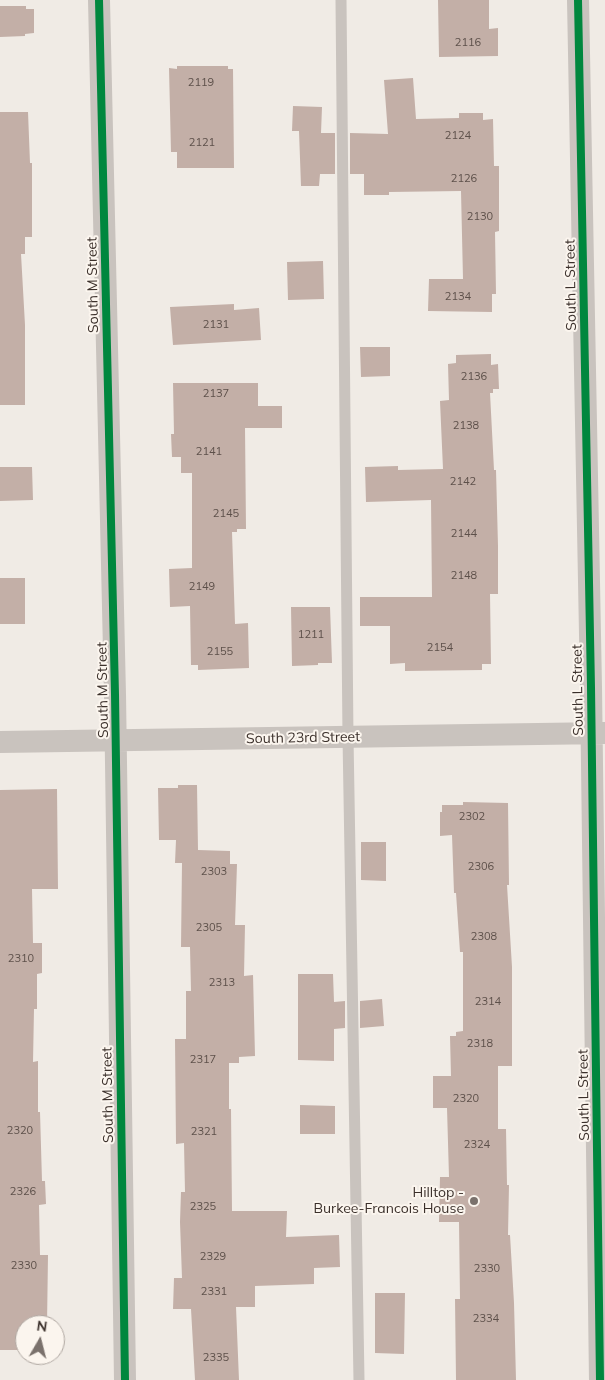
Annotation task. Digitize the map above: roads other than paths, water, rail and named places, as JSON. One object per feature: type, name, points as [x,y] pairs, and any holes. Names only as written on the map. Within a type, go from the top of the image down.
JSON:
[{"type":"street","name":"South M Street","points":[[99,0],[116,740],[125,1380]]},
{"type":"street","name":"South L Street","points":[[578,0],[598,733],[600,1380]]},
{"type":"street","name":"South 23rd Street","points":[[0,742],[598,733]]},
{"type":"lane","points":[[342,0],[348,737],[359,1380]]},
{"type":"place","name":"Hilltop - Burkee-Francois House","points":[[474,1201]]}]
